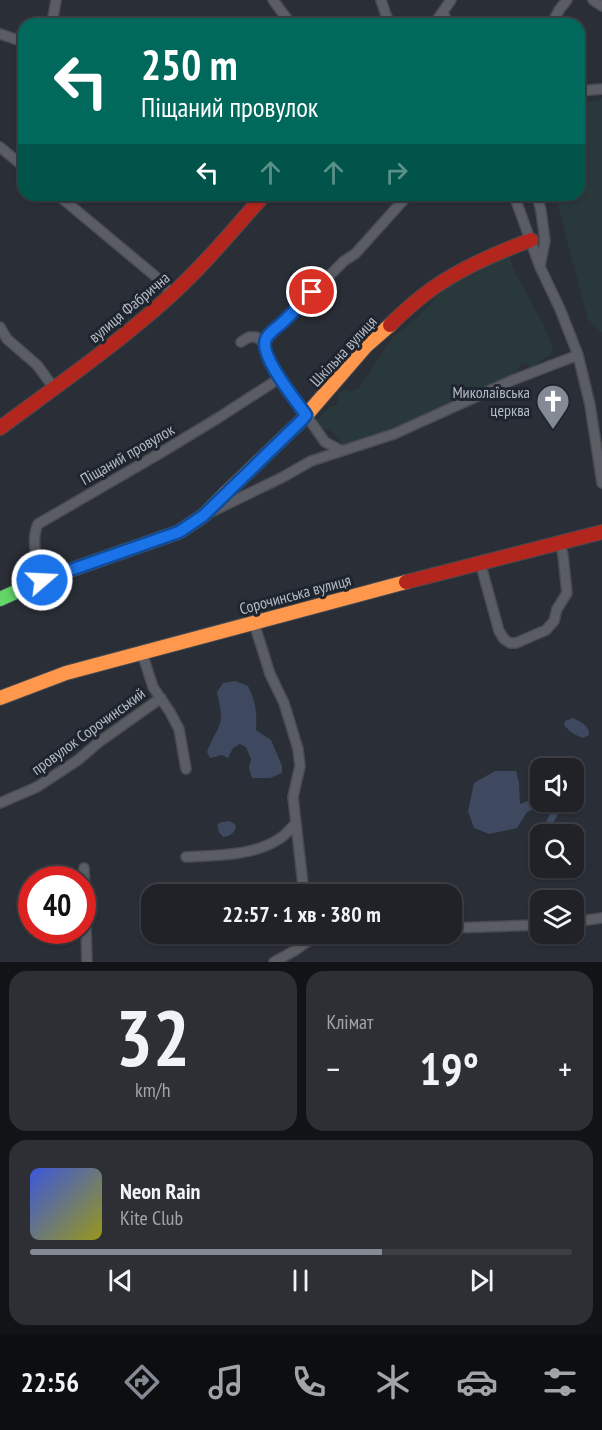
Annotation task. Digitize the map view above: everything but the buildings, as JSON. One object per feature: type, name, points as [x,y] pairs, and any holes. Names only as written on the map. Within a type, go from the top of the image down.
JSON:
[{"type":"street","points":[[53,18],[56,0]]},
{"type":"street","points":[[273,0],[286,18]]},
{"type":"street","points":[[381,0],[387,18]]},
{"type":"street","points":[[438,18],[452,0]]},
{"type":"street","points":[[555,18],[567,0]]},
{"type":"street","points":[[592,0],[602,6]]},
{"type":"street","points":[[443,12],[446,18]]},
{"type":"street","points":[[0,34],[18,40]]},
{"type":"street","points":[[585,90],[602,89]]},
{"type":"street","points":[[0,147],[18,162]]},
{"type":"street","points":[[65,201],[155,276],[172,294]]},
{"type":"street","name":"вулиця Фабрична","points":[[0,428],[125,334],[172,294],[259,201]]},
{"type":"street","points":[[342,451],[325,442],[269,360],[265,343],[273,330],[344,261],[355,254],[403,201]]},
{"type":"street","points":[[516,201],[540,267],[578,355],[590,405],[602,483]]},
{"type":"street","points":[[538,201],[545,241],[540,267]]},
{"type":"street","name":"Шкільна вулиця","points":[[203,516],[306,415],[366,346],[395,320],[434,288],[507,249],[531,240]]},
{"type":"street","points":[[0,327],[7,339],[37,365],[54,388]]},
{"type":"street","points":[[241,342],[249,337],[256,337],[265,343]]},
{"type":"street","name":"Шкільна вулиця","points":[[0,599],[42,580],[179,532],[203,516],[311,461],[394,434],[513,380],[578,355]]},
{"type":"street","name":"Піщаний провулок","points":[[42,580],[35,541],[35,530],[39,524],[280,378]]},
{"type":"street","name":"Сорочинська вулиця","points":[[0,698],[66,673],[480,562],[602,532]]},
{"type":"street","points":[[480,562],[499,631],[504,639],[510,643],[516,643],[546,630],[554,621],[567,592],[560,543]]},
{"type":"street","points":[[254,622],[270,675],[284,703],[298,749],[300,766],[293,797],[303,884]]},
{"type":"street","points":[[142,653],[153,687],[179,729],[186,769]]},
{"type":"street","name":"провулок Сорочинський","points":[[0,803],[37,787],[78,760],[160,698]]},
{"type":"street","points":[[186,857],[253,851],[282,838],[296,822]]},
{"type":"street","points":[[584,920],[602,918]]},
{"type":"street","points":[[462,928],[530,925]]},
{"type":"street","points":[[86,944],[87,962]]},
{"type":"street","points":[[274,962],[294,951],[301,944]]},
{"type":"shaded area","points":[[602,99],[602,333],[588,319],[557,201],[585,201],[585,103]]},
{"type":"shaded area","points":[[510,257],[517,277],[540,318],[553,348],[535,368],[529,367],[526,363],[519,366],[517,372],[506,379],[432,414],[347,449],[329,429],[320,429],[316,421],[329,407],[338,404],[339,393],[346,390],[351,392],[359,388],[392,338],[418,317],[437,296],[451,284]]},
{"type":"water","points":[[235,681],[248,686],[255,708],[256,730],[271,740],[282,766],[282,773],[270,778],[252,778],[249,768],[251,759],[246,747],[240,744],[233,748],[228,758],[222,755],[210,758],[207,752],[221,720],[217,692],[223,683]]},
{"type":"water","points":[[573,718],[586,726],[589,735],[583,738],[564,725],[565,721]]},
{"type":"water","points":[[495,771],[516,771],[520,804],[530,800],[530,811],[517,828],[489,834],[474,828],[468,811],[474,783]]},
{"type":"water","points":[[547,812],[558,812],[552,824],[545,824],[550,814]]},
{"type":"water","points":[[229,821],[235,824],[236,828],[234,832],[223,837],[218,824]]},
{"type":"traffic: fast","points":[[0,599],[42,580],[179,532],[203,516],[226,493]]},
{"type":"traffic: slow","points":[[226,493],[302,420],[366,346],[390,325]]},
{"type":"traffic: slow","points":[[0,698],[66,673],[406,582]]},
{"type":"traffic: jam","points":[[0,428],[150,314],[183,284],[259,201]]},
{"type":"traffic: jam","points":[[390,325],[416,301],[444,281],[481,261],[531,240]]},
{"type":"traffic: jam","points":[[406,582],[602,532]]},
{"type":"place","name":"Миколаївська церква","points":[[553,430]]},
{"type":"route","points":[[42,580],[179,532],[203,516],[302,420],[306,415],[272,367],[265,343],[273,330],[312,292]]}]
